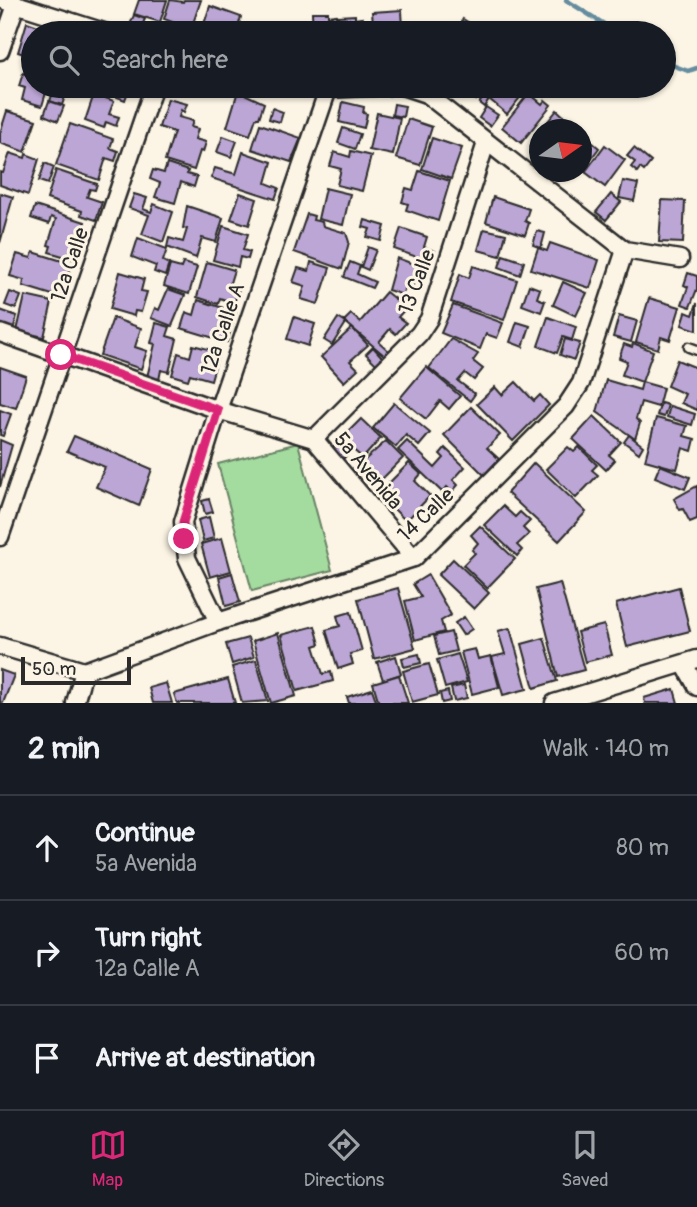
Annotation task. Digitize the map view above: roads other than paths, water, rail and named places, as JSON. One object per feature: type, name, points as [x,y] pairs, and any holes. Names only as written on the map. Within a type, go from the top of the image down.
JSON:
[{"type":"street","points":[[0,51],[9,2],[69,21]]},
{"type":"street","name":"12a Calle","points":[[0,537],[150,98]]},
{"type":"street","name":"12a Calle A","points":[[218,622],[187,558],[183,522],[218,410],[325,98]]},
{"type":"street","points":[[431,98],[625,250],[680,259]]},
{"type":"street","name":"13 Calle","points":[[314,439],[419,334],[429,319],[486,143]]},
{"type":"street","name":"14 Calle","points":[[83,671],[218,622],[414,558],[566,406],[581,383],[625,250]]},
{"type":"street","name":"5a Avenida","points":[[0,333],[218,410],[314,439],[414,558]]},
{"type":"street","points":[[0,646],[83,671],[75,703]]},
{"type":"street","points":[[563,702],[691,661],[697,687]]},
{"type":"waterway","points":[[566,0],[599,21]]},
{"type":"waterway","points":[[676,66],[688,71],[697,68]]}]
